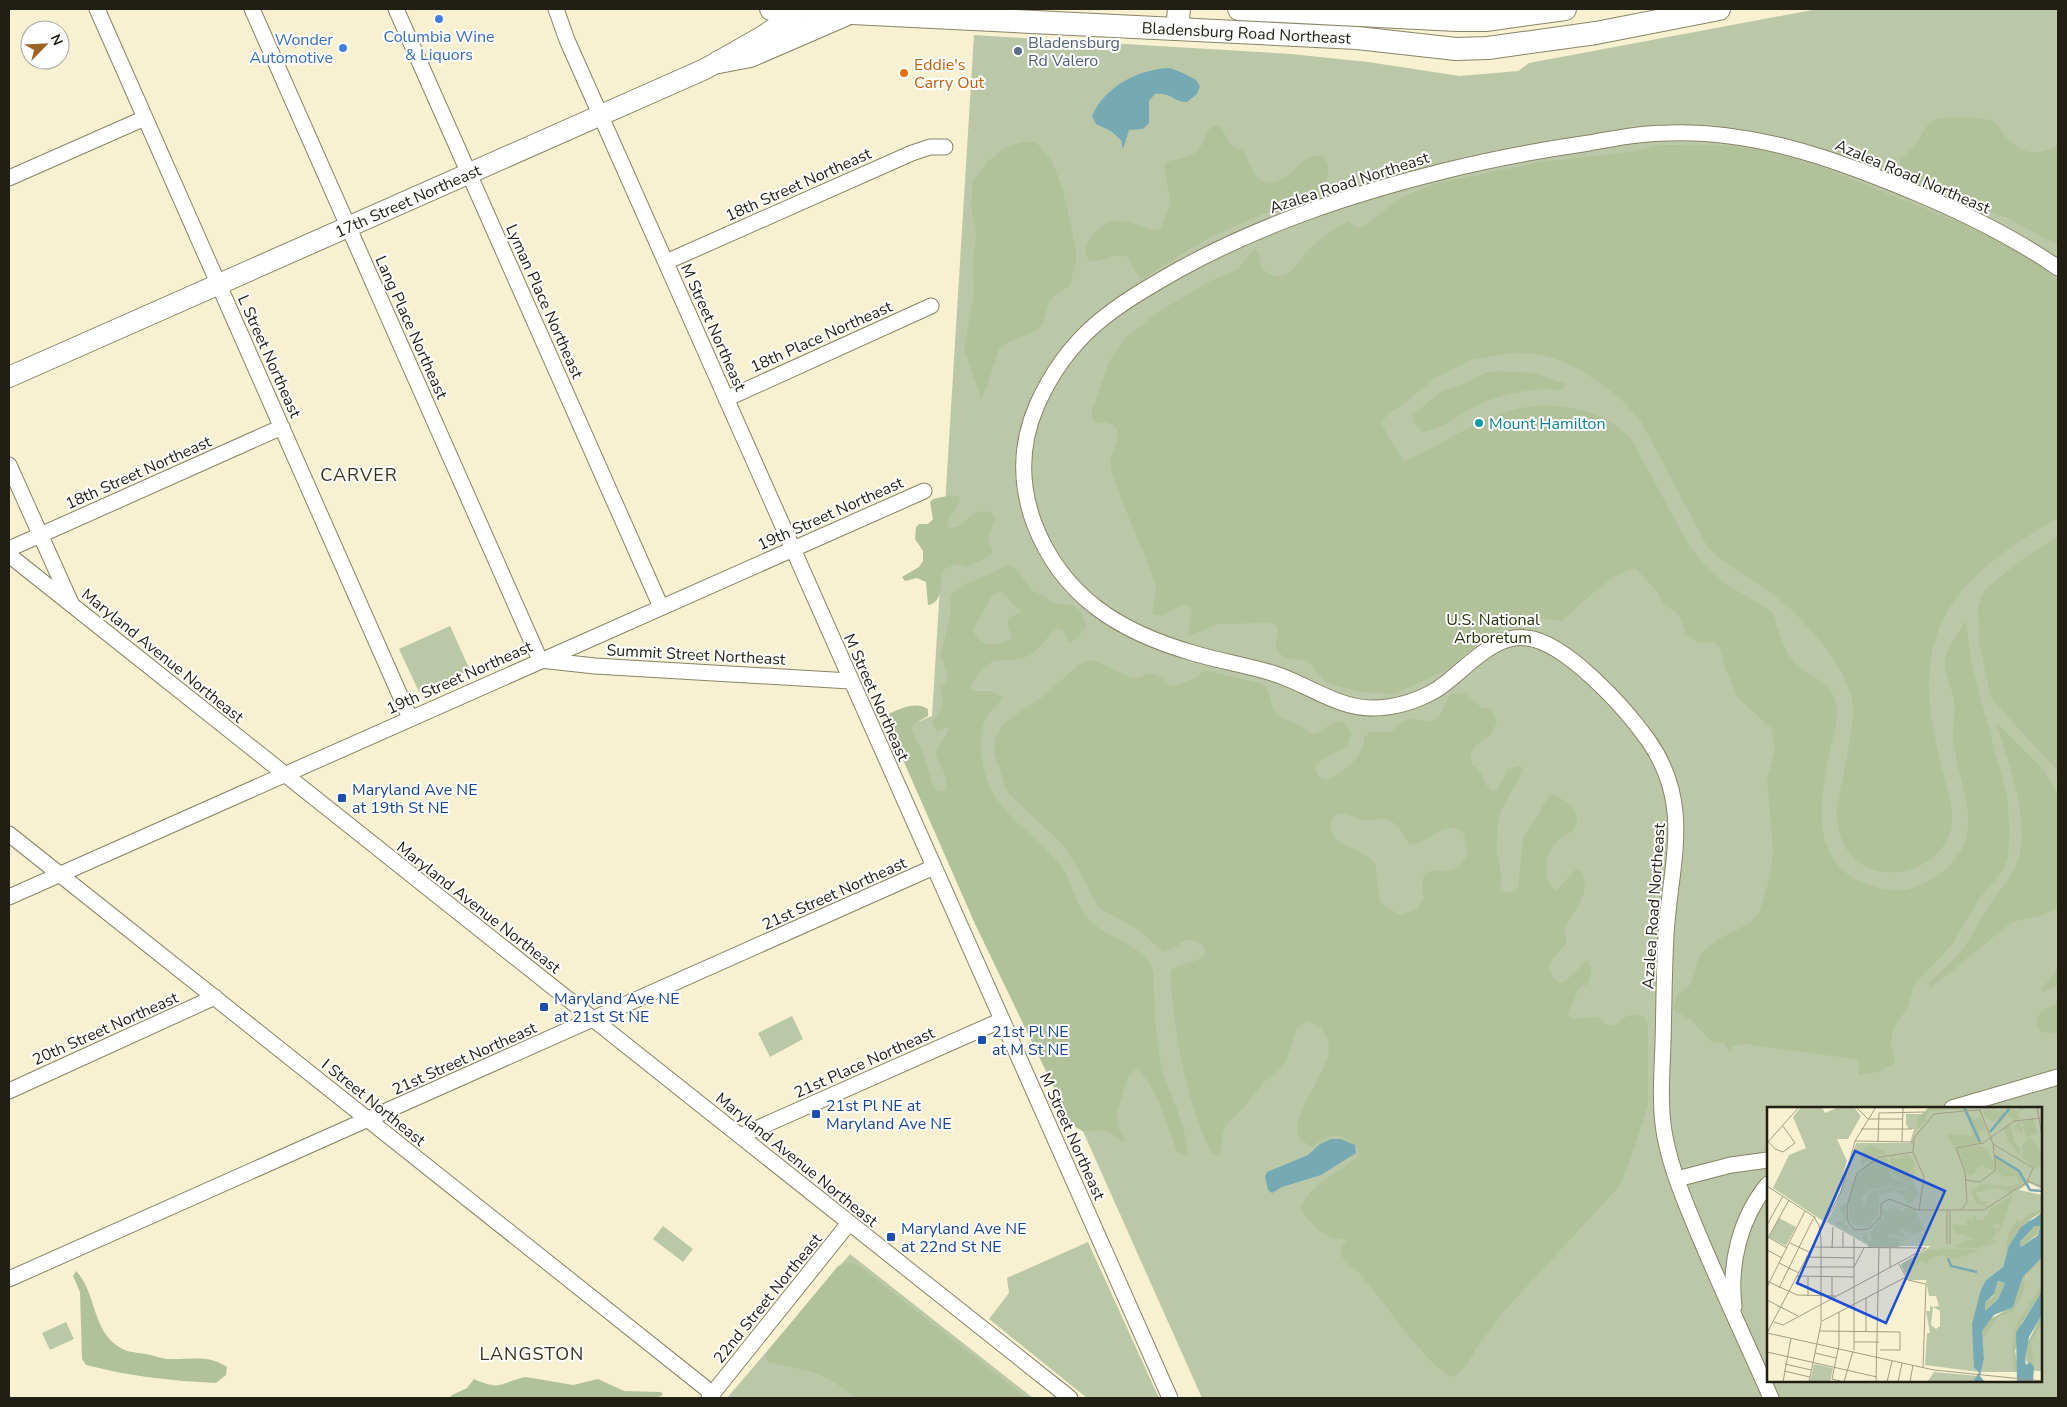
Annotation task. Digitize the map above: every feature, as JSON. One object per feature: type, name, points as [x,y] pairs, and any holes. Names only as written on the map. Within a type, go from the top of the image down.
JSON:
[{"type":"main road","name":"Bladensburg Road Northeast","points":[[771,9],[802,9],[850,13],[932,12],[1178,19],[1456,49],[1488,48],[1596,33],[1719,9]]},
{"type":"main road","name":"17th Street Northeast","points":[[9,377],[719,62],[802,9]]},
{"type":"main road","name":"Bladensburg Road Northeast","points":[[1239,9],[1486,20],[1565,9]]},
{"type":"main road","points":[[719,62],[750,56],[850,13]]},
{"type":"street","name":"L Street Northeast","points":[[97,9],[410,718]]},
{"type":"street","name":"Lang Place Northeast","points":[[252,9],[540,660]]},
{"type":"street","name":"Lyman Place Northeast","points":[[396,9],[661,607]]},
{"type":"street","name":"M Street Northeast","points":[[556,9],[600,115],[850,681],[1170,1398]]},
{"type":"street","points":[[9,178],[145,118]]},
{"type":"street","name":"Azalea Road Northeast","points":[[1771,1398],[1735,1318],[1677,1179],[1665,1136],[1662,1100],[1666,934],[1677,842],[1676,809],[1672,785],[1655,751],[1636,724],[1605,690],[1566,656],[1547,644],[1529,638],[1512,638],[1497,644],[1438,689],[1417,700],[1397,706],[1371,708],[1345,704],[1277,674],[1187,652],[1120,624],[1076,592],[1051,559],[1036,528],[1025,493],[1022,471],[1025,443],[1033,416],[1056,370],[1078,339],[1095,323],[1145,289],[1232,242],[1299,214],[1398,183],[1520,154],[1667,132],[1722,135],[1773,144],[1841,163],[1949,207],[2012,239],[2058,268]]},
{"type":"street","name":"18th Street Northeast","points":[[666,262],[912,153],[930,147],[945,147]]},
{"type":"street","name":"18th Place Northeast","points":[[726,399],[931,306]]},
{"type":"street","name":"18th Street Northeast","points":[[9,549],[282,427]]},
{"type":"street","points":[[9,465],[71,604]]},
{"type":"street","name":"19th Street Northeast","points":[[9,897],[924,491]]},
{"type":"street","name":"Maryland Avenue Northeast","points":[[9,555],[1070,1398]]},
{"type":"street","name":"Summit Street Northeast","points":[[540,660],[595,666],[850,681]]},
{"type":"street","name":"I Street Northeast","points":[[9,834],[711,1396]]},
{"type":"street","name":"21st Street Northeast","points":[[9,1279],[934,868]]},
{"type":"street","name":"20th Street Northeast","points":[[9,1091],[215,998]]},
{"type":"street","name":"21st Place Northeast","points":[[740,1136],[1002,1020]]},
{"type":"street","points":[[1955,1107],[2058,1077]]},
{"type":"street","points":[[1677,1179],[1723,1167],[1767,1160]]},
{"type":"street","name":"Azalea Road Northeast","points":[[1735,1318],[1733,1286],[1737,1248],[1750,1210],[1767,1185]]},
{"type":"street","name":"22nd Street Northeast","points":[[711,1396],[849,1223]]},
{"type":"green space","name":"U.S. National Arboretum","points":[[1818,9],[2058,9],[2058,1398],[1202,1398],[903,728],[932,716],[974,35],[1291,54],[1368,62],[1460,76],[1518,71],[1529,63]]},
{"type":"green space","points":[[1939,118],[1974,118],[1994,122],[2012,143],[2030,152],[2043,151],[2058,146],[2058,245],[2007,218],[1981,209],[1903,175],[1900,171],[1900,161],[1913,147],[1926,127]]},
{"type":"green space","points":[[1218,125],[1229,142],[1245,154],[1257,177],[1267,182],[1275,182],[1289,175],[1307,159],[1314,156],[1322,156],[1328,167],[1324,188],[1210,237],[1142,279],[1127,257],[1118,256],[1098,261],[1088,260],[1086,250],[1088,241],[1101,226],[1110,222],[1118,220],[1160,230],[1171,203],[1164,169],[1165,163],[1196,152],[1209,129]]},
{"type":"green space","points":[[1022,142],[1036,142],[1052,161],[1063,190],[1077,255],[1070,286],[1050,300],[1040,329],[1000,346],[986,389],[981,398],[964,350],[974,292],[973,259],[976,233],[971,205],[973,180],[988,161],[1006,147]]},
{"type":"green space","points":[[1658,145],[1730,146],[1750,148],[1790,157],[1849,178],[1976,230],[2019,253],[2058,280],[2058,518],[1988,565],[1963,589],[1945,616],[1934,645],[1929,679],[1932,718],[1952,811],[1951,829],[1940,851],[1929,861],[1915,868],[1900,872],[1885,872],[1871,869],[1858,862],[1847,850],[1841,838],[1836,814],[1853,712],[1846,682],[1837,666],[1815,635],[1790,609],[1708,548],[1640,420],[1618,396],[1579,369],[1553,358],[1536,354],[1511,353],[1471,360],[1433,379],[1404,404],[1389,413],[1381,423],[1400,456],[1405,461],[1487,419],[1528,407],[1551,406],[1584,411],[1607,420],[1626,434],[1632,440],[1687,542],[1702,562],[1723,582],[1774,613],[1780,636],[1790,657],[1828,687],[1833,695],[1837,718],[1822,798],[1822,823],[1827,846],[1839,866],[1859,881],[1889,890],[1912,888],[1932,879],[1950,865],[1961,850],[1967,835],[1968,819],[1953,741],[1953,697],[1945,669],[1945,662],[1948,650],[1965,621],[1972,666],[2007,796],[2010,831],[2008,856],[2004,869],[1979,899],[1952,945],[1914,985],[1908,1007],[1893,1029],[1891,1043],[1895,1063],[1879,1072],[1858,1075],[1859,1062],[1854,1059],[1744,1044],[1733,1046],[1729,1051],[1724,1043],[1712,1042],[1690,1019],[1674,1011],[1673,1008],[1678,994],[1691,984],[1698,958],[1703,951],[1718,939],[1750,923],[1759,912],[1770,877],[1773,852],[1767,779],[1775,750],[1772,729],[1739,699],[1725,668],[1720,648],[1715,643],[1698,643],[1685,633],[1680,616],[1662,602],[1657,591],[1636,569],[1617,575],[1607,582],[1562,621],[1535,618],[1509,623],[1485,638],[1445,671],[1395,694],[1359,692],[1326,683],[1307,660],[1288,659],[1278,653],[1275,644],[1278,630],[1274,623],[1219,624],[1190,635],[1188,630],[1192,610],[1189,606],[1184,604],[1162,616],[1153,614],[1155,584],[1147,560],[1122,502],[1110,464],[1118,435],[1117,431],[1113,425],[1104,422],[1094,423],[1091,413],[1109,362],[1125,338],[1163,309],[1212,280],[1237,270],[1254,249],[1258,251],[1263,270],[1274,275],[1285,275],[1297,265],[1309,249],[1338,227],[1348,222],[1357,228],[1363,227],[1402,197],[1437,183],[1541,162],[1632,152]]},
{"type":"green space","points":[[1486,372],[1533,373],[1566,384],[1562,390],[1527,391],[1504,395],[1482,403],[1442,425],[1422,432],[1414,423],[1413,415],[1441,391],[1465,383]]},
{"type":"green space","points":[[952,495],[959,497],[959,505],[948,520],[947,524],[950,528],[962,524],[978,512],[993,513],[995,518],[988,540],[992,549],[992,555],[968,567],[957,564],[943,570],[939,596],[937,600],[928,605],[926,582],[917,578],[905,581],[902,577],[919,567],[923,561],[923,551],[915,539],[916,527],[919,524],[928,524],[933,519],[930,502],[933,499]]},
{"type":"green space","points":[[2058,536],[2058,772],[1991,698],[1979,642],[1978,607],[1984,590],[2021,560]]},
{"type":"green space","points":[[1008,565],[1016,568],[1031,590],[1045,596],[1052,603],[1072,605],[1080,611],[1087,626],[1077,638],[1068,643],[1064,631],[1057,628],[1028,656],[1021,659],[995,661],[983,669],[976,677],[972,685],[972,691],[991,691],[1002,696],[999,703],[989,713],[983,725],[981,753],[983,765],[987,781],[1004,808],[1060,865],[1068,878],[1080,907],[1088,919],[1138,951],[1153,969],[1158,1047],[1165,1079],[1186,1139],[1186,1154],[1179,1154],[1177,1151],[1151,1086],[1137,1068],[1128,1076],[1117,1113],[1118,1126],[1125,1140],[1123,1142],[1109,1132],[1098,1130],[1084,1132],[1072,1125],[975,924],[904,762],[883,721],[884,716],[906,707],[917,705],[928,709],[928,716],[914,724],[912,730],[924,756],[932,783],[938,791],[945,791],[945,775],[935,752],[949,730],[946,728],[937,732],[932,722],[942,708],[940,690],[948,679],[941,654],[950,617],[951,595],[964,584]],"holes":[[[1000,592],[1020,610],[1020,613],[1008,618],[1008,627],[1012,639],[1001,643],[989,644],[979,640],[973,629],[992,596]]]},
{"type":"green space","points":[[450,626],[470,670],[419,692],[399,649]]},
{"type":"green space","points":[[1089,660],[1130,677],[1137,678],[1155,674],[1173,686],[1196,678],[1204,670],[1263,684],[1269,692],[1275,712],[1282,718],[1301,726],[1311,733],[1316,734],[1330,724],[1340,722],[1351,733],[1350,740],[1342,749],[1324,758],[1315,767],[1318,776],[1326,780],[1345,769],[1357,758],[1361,752],[1364,738],[1370,732],[1391,732],[1409,719],[1434,721],[1440,715],[1450,694],[1464,693],[1481,707],[1491,709],[1497,721],[1492,734],[1476,745],[1470,756],[1472,765],[1480,772],[1488,787],[1492,791],[1497,790],[1508,769],[1521,766],[1523,771],[1502,809],[1498,821],[1497,852],[1502,877],[1500,889],[1505,893],[1512,892],[1518,887],[1523,838],[1549,796],[1551,794],[1562,799],[1575,810],[1577,821],[1575,827],[1553,846],[1547,860],[1547,874],[1550,884],[1557,890],[1576,869],[1582,872],[1585,888],[1581,902],[1565,928],[1566,944],[1551,961],[1549,968],[1554,979],[1561,983],[1586,960],[1590,966],[1591,975],[1588,985],[1583,985],[1579,989],[1568,1014],[1572,1019],[1599,1017],[1605,1024],[1610,1026],[1615,1025],[1629,1015],[1645,1018],[1648,1025],[1648,1106],[1628,1166],[1618,1188],[1505,1310],[1464,1368],[1456,1375],[1451,1377],[1429,1359],[1361,1275],[1342,1257],[1340,1249],[1347,1240],[1332,1238],[1318,1230],[1303,1213],[1301,1205],[1309,1193],[1357,1158],[1359,1153],[1354,1145],[1339,1136],[1330,1136],[1313,1147],[1303,1141],[1297,1131],[1301,1112],[1327,1058],[1328,1042],[1320,1026],[1308,1021],[1297,1028],[1288,1056],[1282,1067],[1263,1083],[1244,1107],[1227,1124],[1223,1131],[1220,1154],[1216,1156],[1211,1153],[1193,1108],[1182,1064],[1170,971],[1178,966],[1197,960],[1205,954],[1204,946],[1192,940],[1187,940],[1163,952],[1140,931],[1098,907],[1078,868],[1062,844],[1007,792],[994,753],[995,739],[1004,723],[1045,695],[1078,665]],"holes":[[[1344,814],[1358,819],[1383,819],[1391,822],[1398,826],[1412,845],[1445,829],[1458,829],[1464,834],[1468,853],[1457,868],[1446,871],[1435,870],[1424,875],[1422,882],[1423,900],[1416,910],[1400,915],[1380,902],[1375,863],[1357,850],[1341,843],[1333,836],[1330,823],[1335,815]]]},
{"type":"green space","points":[[1995,721],[2044,770],[2058,795],[2058,905],[2043,915],[2011,923],[1929,989],[1929,983],[1964,947],[2012,874],[2021,847],[2020,811],[2012,773]]},
{"type":"green space","points":[[2058,968],[2058,985],[2043,992],[2041,990]]},
{"type":"green space","points":[[2058,1002],[2058,1034],[2040,1032],[2036,1021],[2037,1017],[2044,1010]]},
{"type":"green space","points":[[792,1016],[803,1039],[770,1057],[758,1033]]},
{"type":"green space","points":[[663,1226],[693,1249],[683,1262],[653,1239]]},
{"type":"green space","points":[[1088,1242],[1159,1398],[1087,1398],[989,1319],[1009,1293],[1007,1278]]},
{"type":"green space","points":[[850,1254],[1033,1398],[727,1398]]},
{"type":"green space","points":[[847,1262],[858,1265],[1027,1398],[856,1398],[834,1382],[813,1372],[768,1362],[765,1355],[770,1348],[838,1266]]},
{"type":"green space","points":[[76,1271],[87,1289],[102,1329],[116,1345],[129,1351],[167,1359],[198,1358],[213,1360],[227,1367],[226,1375],[216,1383],[200,1382],[134,1375],[86,1365],[82,1359],[80,1292],[73,1276]]},
{"type":"green space","points":[[66,1322],[74,1339],[50,1350],[42,1333]]},
{"type":"green space","points":[[526,1377],[573,1385],[598,1379],[624,1391],[661,1392],[663,1395],[656,1398],[450,1398],[452,1395],[467,1388],[474,1379],[491,1385],[501,1385]]},
{"type":"water","points":[[1170,68],[1196,80],[1200,86],[1197,94],[1187,102],[1182,102],[1165,94],[1155,94],[1149,101],[1149,123],[1143,129],[1129,130],[1123,149],[1121,140],[1111,131],[1096,124],[1092,116],[1098,105],[1105,96],[1124,81],[1147,72]]},
{"type":"water","points":[[1331,1139],[1341,1139],[1355,1145],[1356,1153],[1321,1175],[1282,1187],[1272,1193],[1268,1190],[1265,1177],[1267,1172],[1308,1155],[1320,1144]]},
{"type":"place","name":"Columbia Wine & Liquors","points":[[439,19]]},
{"type":"place","name":"Wonder Automotive","points":[[343,48]]},
{"type":"place","name":"Bladensburg Rd Valero","points":[[1018,51]]},
{"type":"place","name":"Eddie's Carry Out","points":[[904,73]]},
{"type":"place","name":"Mount Hamilton","points":[[1479,423]]},
{"type":"place","name":"Maryland Ave NE at 19th St NE","points":[[342,798]]},
{"type":"place","name":"Maryland Ave NE at 21st St NE","points":[[544,1007]]},
{"type":"place","name":"21st Pl NE at M St NE","points":[[982,1040]]},
{"type":"place","name":"21st Pl NE at Maryland Ave NE","points":[[816,1114]]},
{"type":"place","name":"Maryland Ave NE at 22nd St NE","points":[[891,1237]]},
{"type":"district","name":"CARVER","points":[[359,475]]},
{"type":"district","name":"LANGSTON","points":[[532,1354]]}]
